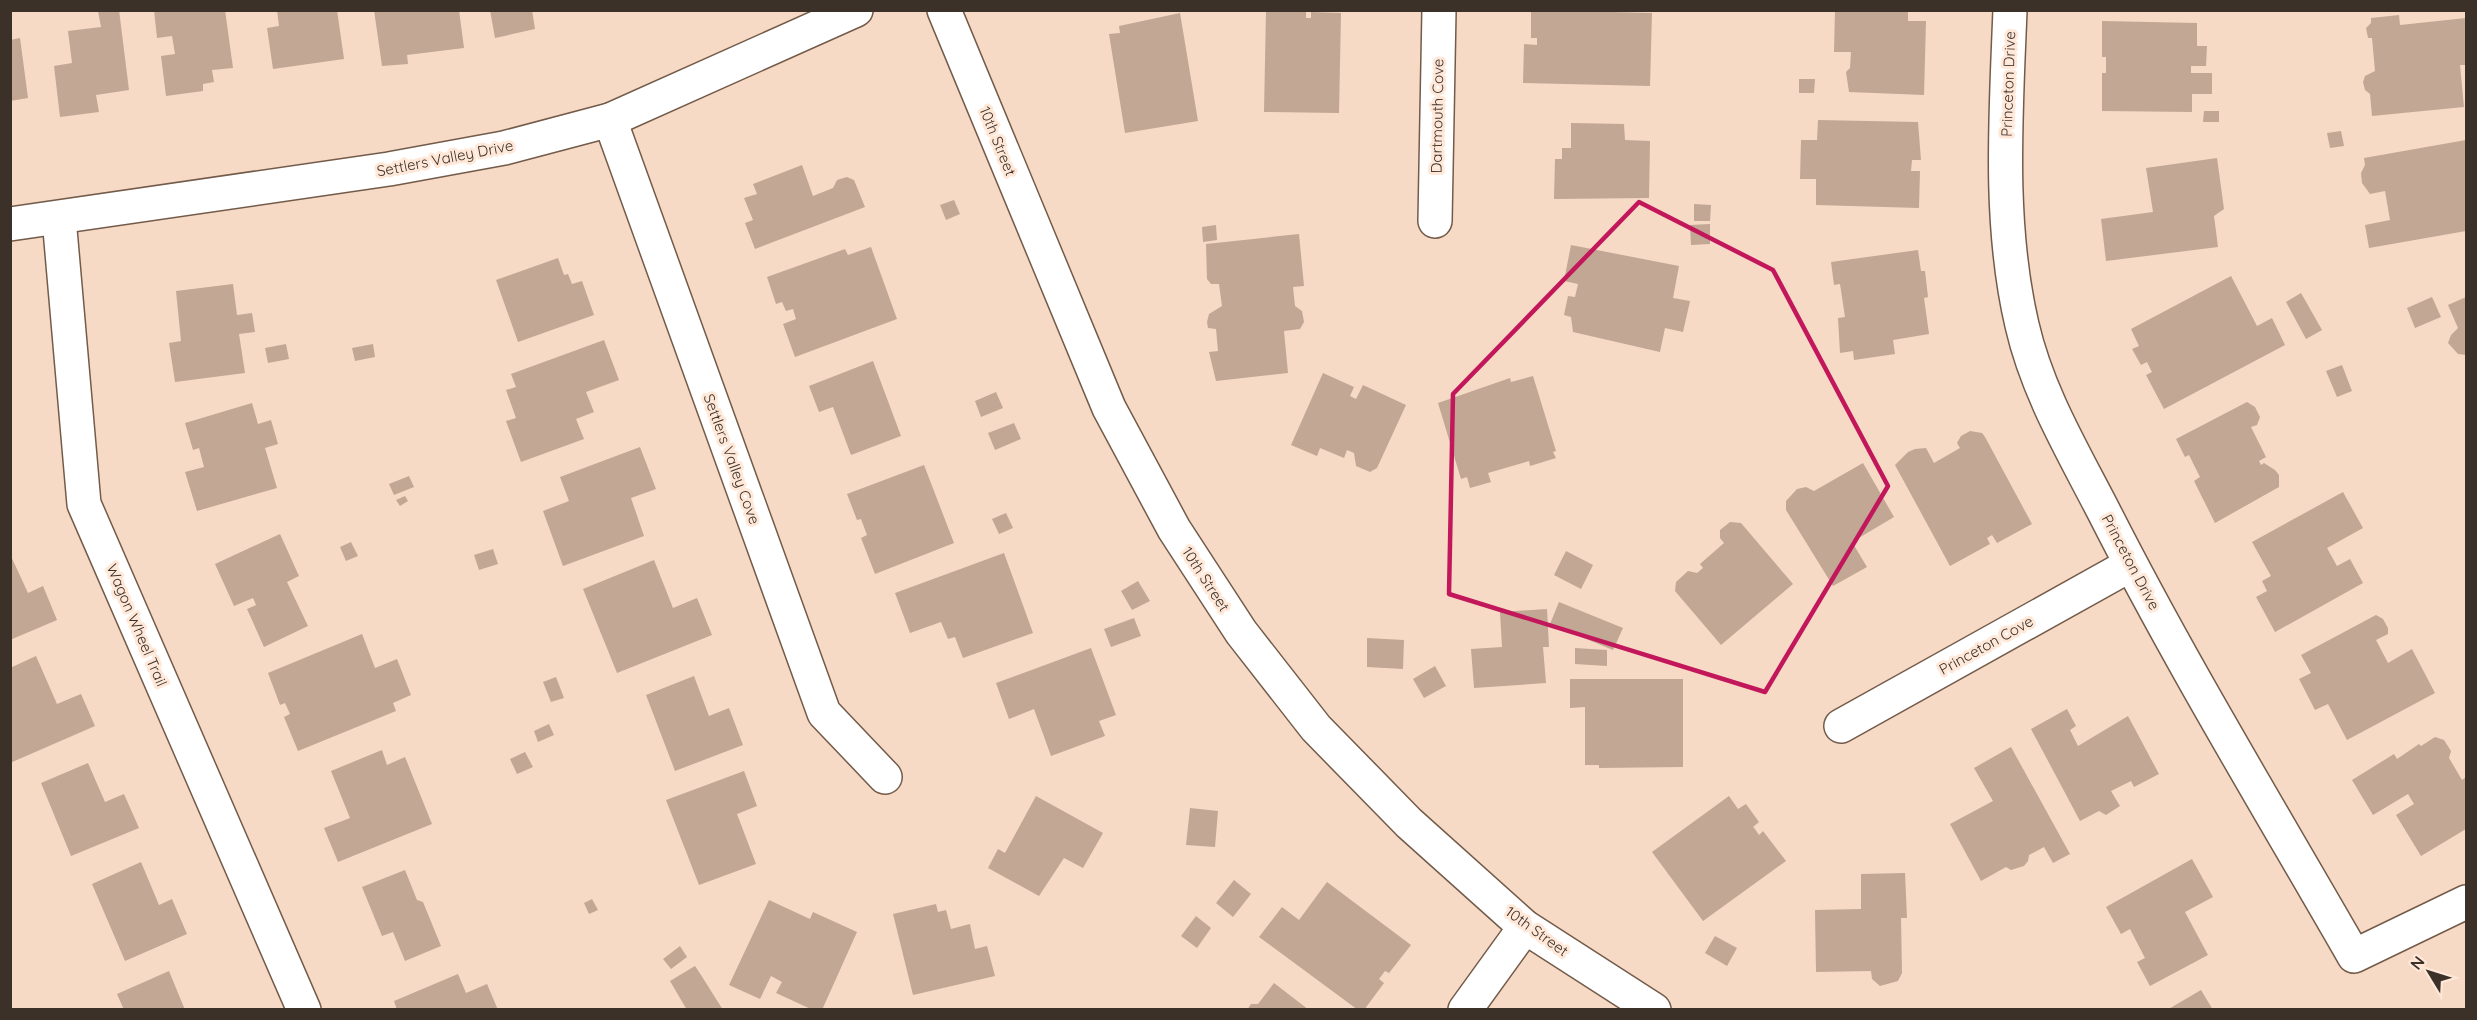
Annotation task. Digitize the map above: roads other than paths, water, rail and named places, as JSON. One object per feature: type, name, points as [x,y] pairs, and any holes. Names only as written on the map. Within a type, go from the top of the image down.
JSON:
[{"type":"street","name":"Settlers Valley Drive","points":[[10,224],[388,169],[504,148],[610,120],[856,10]]},
{"type":"street","name":"10th Street","points":[[944,10],[1109,408],[1174,529],[1241,632],[1316,728],[1409,823],[1525,927],[1654,1010]]},
{"type":"street","name":"Dartmouth Cove","points":[[1435,221],[1439,10]]},
{"type":"street","name":"Princeton Drive","points":[[2010,10],[2006,143],[2010,250],[2022,326],[2047,400],[2130,565],[2354,956],[2466,902]]},
{"type":"street","name":"Settlers Valley Cove","points":[[610,120],[824,713],[885,777]]},
{"type":"street","name":"Wagon Wheel Trail","points":[[59,218],[84,504],[304,1010]]},
{"type":"street","name":"Princeton Cove","points":[[1841,726],[2130,565]]},
{"type":"street","points":[[1465,1010],[1525,927]]}]
